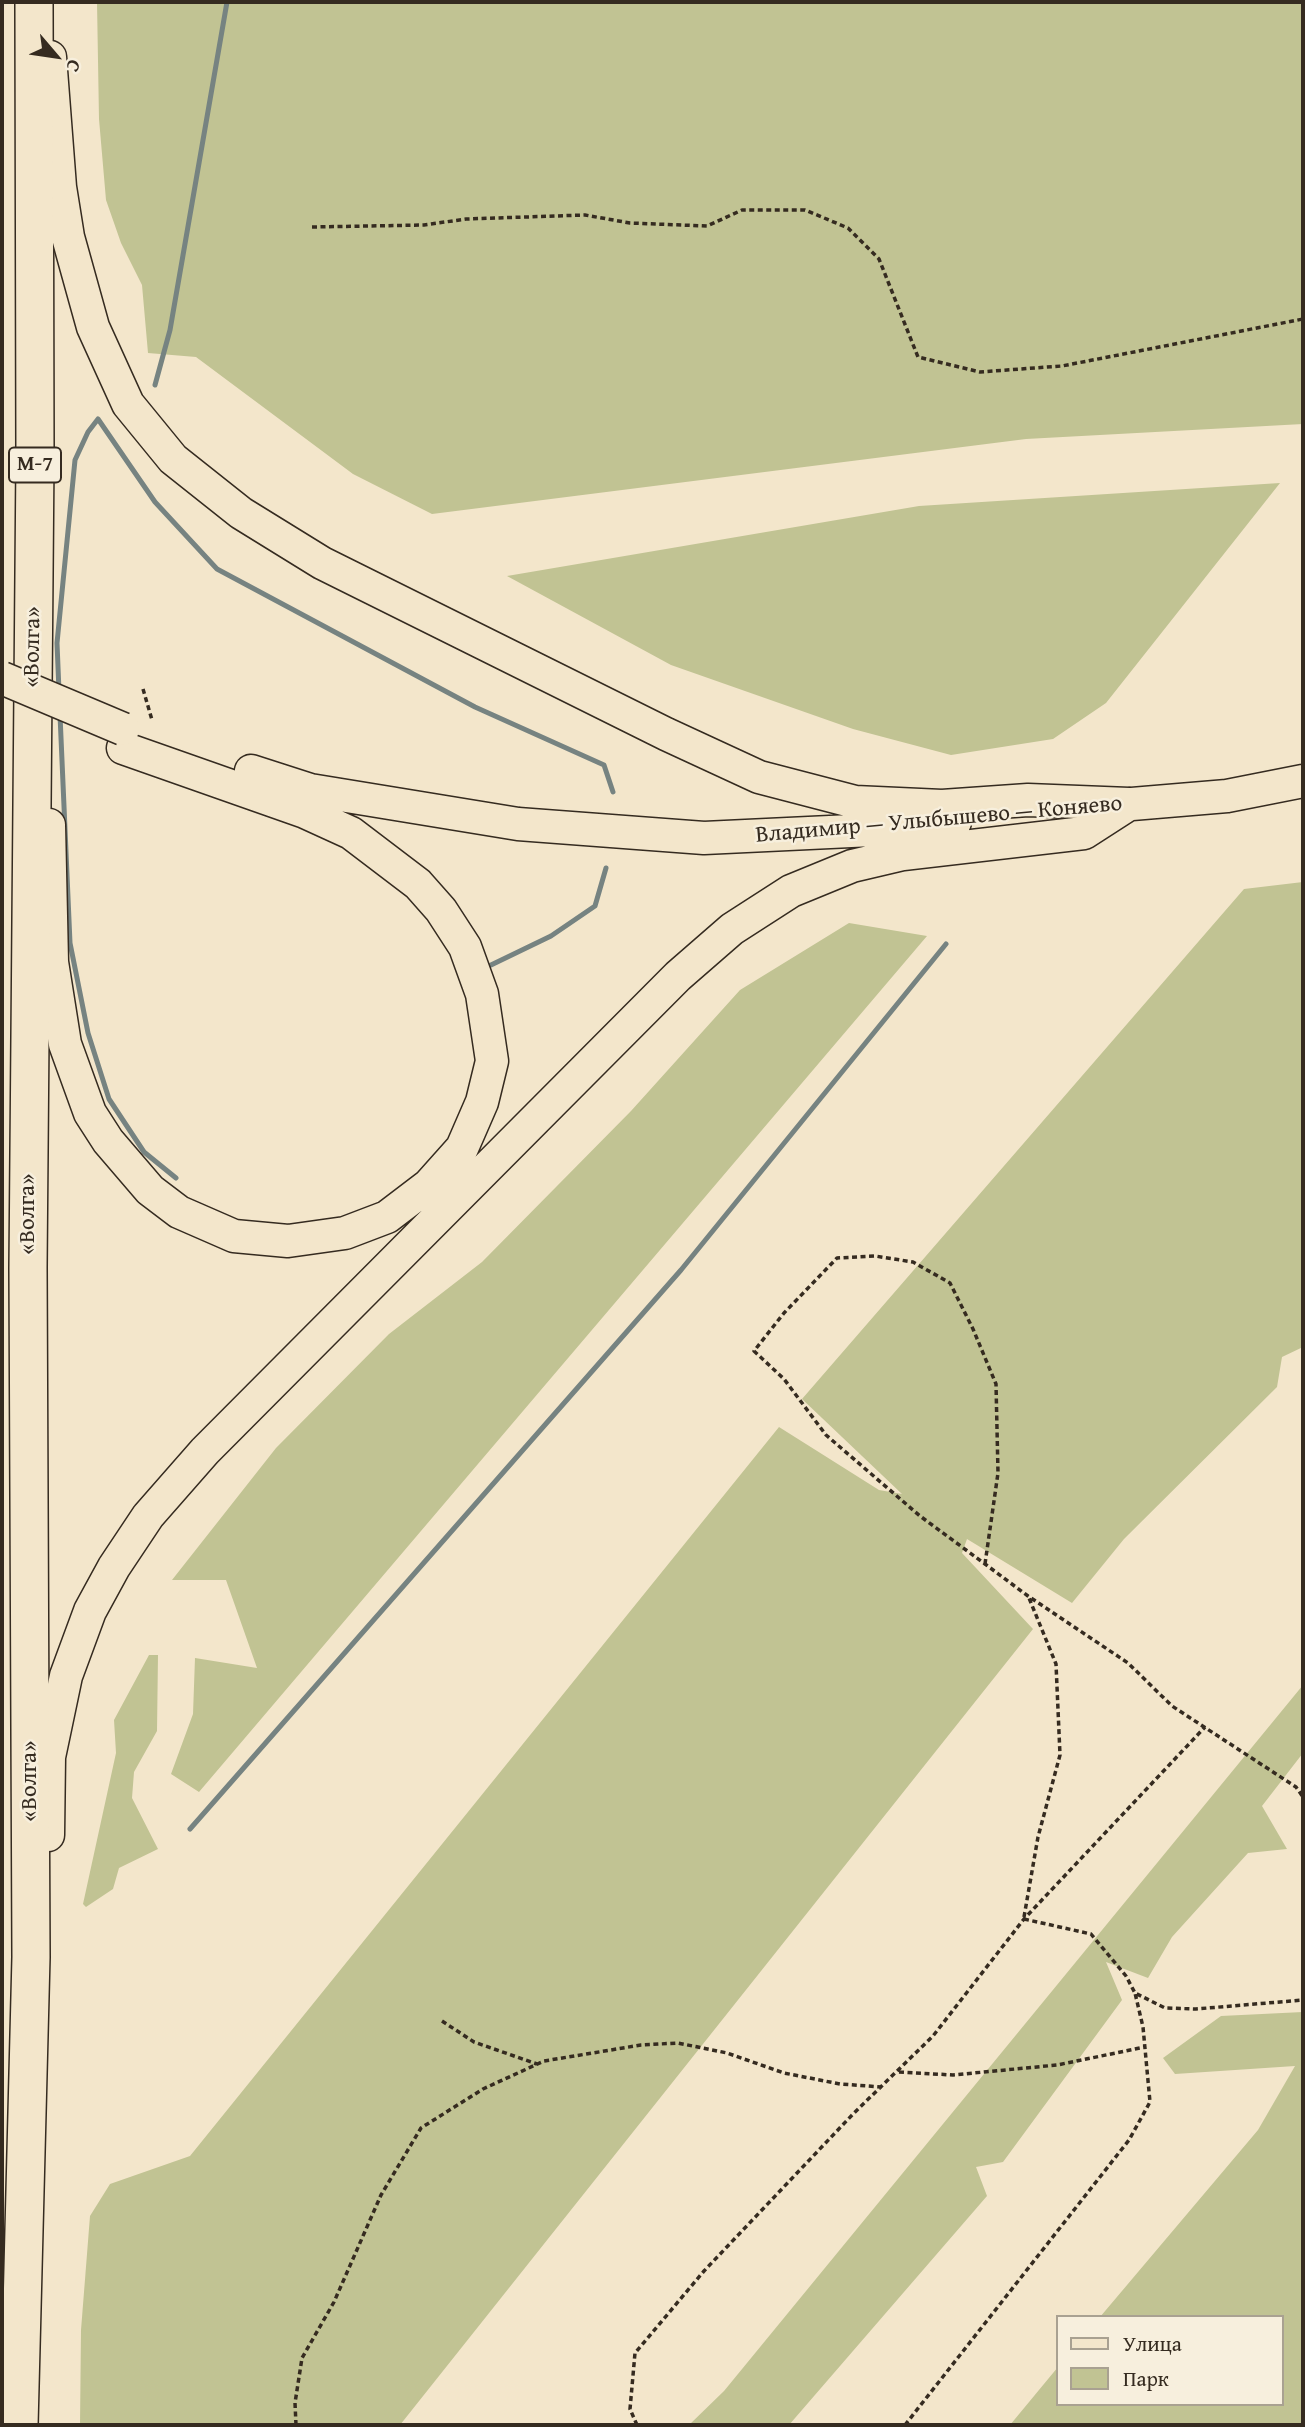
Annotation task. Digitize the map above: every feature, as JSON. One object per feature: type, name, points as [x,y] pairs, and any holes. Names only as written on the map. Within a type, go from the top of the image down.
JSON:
[{"type":"highway","name":"«Волга»","points":[[19,2425],[31,1957],[28,1253],[12,686],[34,10]]},
{"type":"main road","points":[[34,10],[50,47],[60,187],[68,237],[93,327],[128,404],[173,459],[240,513],[323,563],[666,734],[759,777],[855,802],[942,806],[1028,800],[1129,804]]},
{"type":"main road","name":"Владимир — Улыбышево — Коняево","points":[[12,686],[133,732],[310,790],[518,824],[704,838],[893,829],[1227,796],[1303,781]]},
{"type":"main road","points":[[12,686],[46,727],[52,962],[65,1044],[90,1113],[108,1141],[150,1190],[179,1212],[234,1236],[288,1241],[345,1233],[387,1217],[429,1185],[462,1148],[482,1102],[492,1061],[482,994],[465,947],[441,910],[418,884],[351,833],[133,732]]},
{"type":"main road","name":"Владимир — Улыбышево — Коняево","points":[[1227,796],[1303,799]]},
{"type":"main road","points":[[31,1957],[48,1920],[49,1757],[66,1676],[90,1611],[114,1567],[148,1516],[205,1451],[678,976],[732,929],[791,891],[852,866],[903,854],[1084,833],[1129,804]]},
{"type":"path","points":[[312,227],[424,225],[466,219],[585,215],[630,223],[707,226],[742,210],[804,210],[848,228],[879,259],[918,357],[980,372],[1062,366],[1303,319]]},
{"type":"path","points":[[133,732],[144,689]]},
{"type":"path","points":[[985,1564],[998,1473],[996,1384],[950,1283],[913,1262],[875,1256],[837,1258],[784,1312],[754,1351],[784,1379],[826,1435],[920,1516],[1028,1596],[1128,1663],[1172,1706],[1296,1787],[1303,1797]]},
{"type":"path","points":[[1024,1919],[1038,1837],[1060,1755],[1056,1664],[1028,1596]]},
{"type":"path","points":[[637,2425],[630,2410],[635,2353],[704,2271],[853,2113],[899,2072],[933,2036],[1024,1919],[1205,1727]]},
{"type":"path","points":[[905,2425],[1129,2140],[1150,2102],[1145,2048],[1135,1993],[1126,1976],[1091,1934],[1024,1919]]},
{"type":"path","points":[[1135,1993],[1166,2008],[1185,2009],[1303,2000]]},
{"type":"path","points":[[442,2021],[474,2042],[537,2064]]},
{"type":"path","points":[[296,2425],[295,2403],[302,2358],[334,2302],[381,2195],[421,2128],[484,2089],[537,2064],[641,2045],[678,2043],[727,2053],[784,2073],[840,2084],[882,2087]]},
{"type":"path","points":[[899,2072],[953,2075],[1057,2065],[1145,2048]]},
{"type":"green space","points":[[97,2],[1303,2],[1303,424],[1026,439],[432,514],[353,474],[196,357],[148,353],[142,285],[121,243],[106,200],[99,119]]},
{"type":"green space","points":[[1280,483],[1106,703],[1053,739],[951,755],[853,729],[671,665],[507,576],[919,506]]},
{"type":"green space","points":[[1303,882],[1303,1347],[1282,1357],[1277,1387],[1124,1539],[1072,1603],[967,1539],[962,1553],[1033,1629],[400,2425],[80,2425],[81,2330],[90,2216],[110,2184],[190,2156],[779,1427],[879,1490],[902,1494],[802,1399],[1244,889]]},
{"type":"green space","points":[[849,923],[927,936],[199,1792],[171,1774],[193,1714],[195,1658],[257,1668],[226,1580],[172,1580],[276,1448],[389,1334],[482,1262],[631,1111],[740,990]]},
{"type":"green space","points":[[149,1655],[158,1655],[157,1731],[134,1772],[132,1798],[158,1849],[119,1868],[113,1889],[86,1907],[83,1904],[116,1753],[114,1720]]},
{"type":"green space","points":[[1303,1685],[1303,1753],[1262,1806],[1287,1849],[1248,1853],[1172,1937],[1148,1978],[1106,1962],[1122,2000],[1003,2162],[976,2167],[987,2196],[789,2425],[689,2425],[724,2391]]},
{"type":"green space","points":[[1303,2012],[1303,2425],[1010,2425],[1056,2369],[1056,2406],[1284,2406],[1284,2315],[1102,2315],[1258,2130],[1295,2066],[1175,2074],[1163,2058],[1221,2016]]},
{"type":"waterway","points":[[155,385],[170,330],[227,2]]},
{"type":"waterway","points":[[59,691],[57,643],[75,460],[88,432],[98,419],[155,502],[217,569],[475,707],[604,765],[613,792]]},
{"type":"waterway","points":[[60,715],[70,943],[88,1033],[109,1099],[144,1152],[176,1178]]},
{"type":"waterway","points":[[491,965],[551,936],[595,906],[606,868]]},
{"type":"waterway","points":[[190,1829],[681,1270],[946,944]]}]
